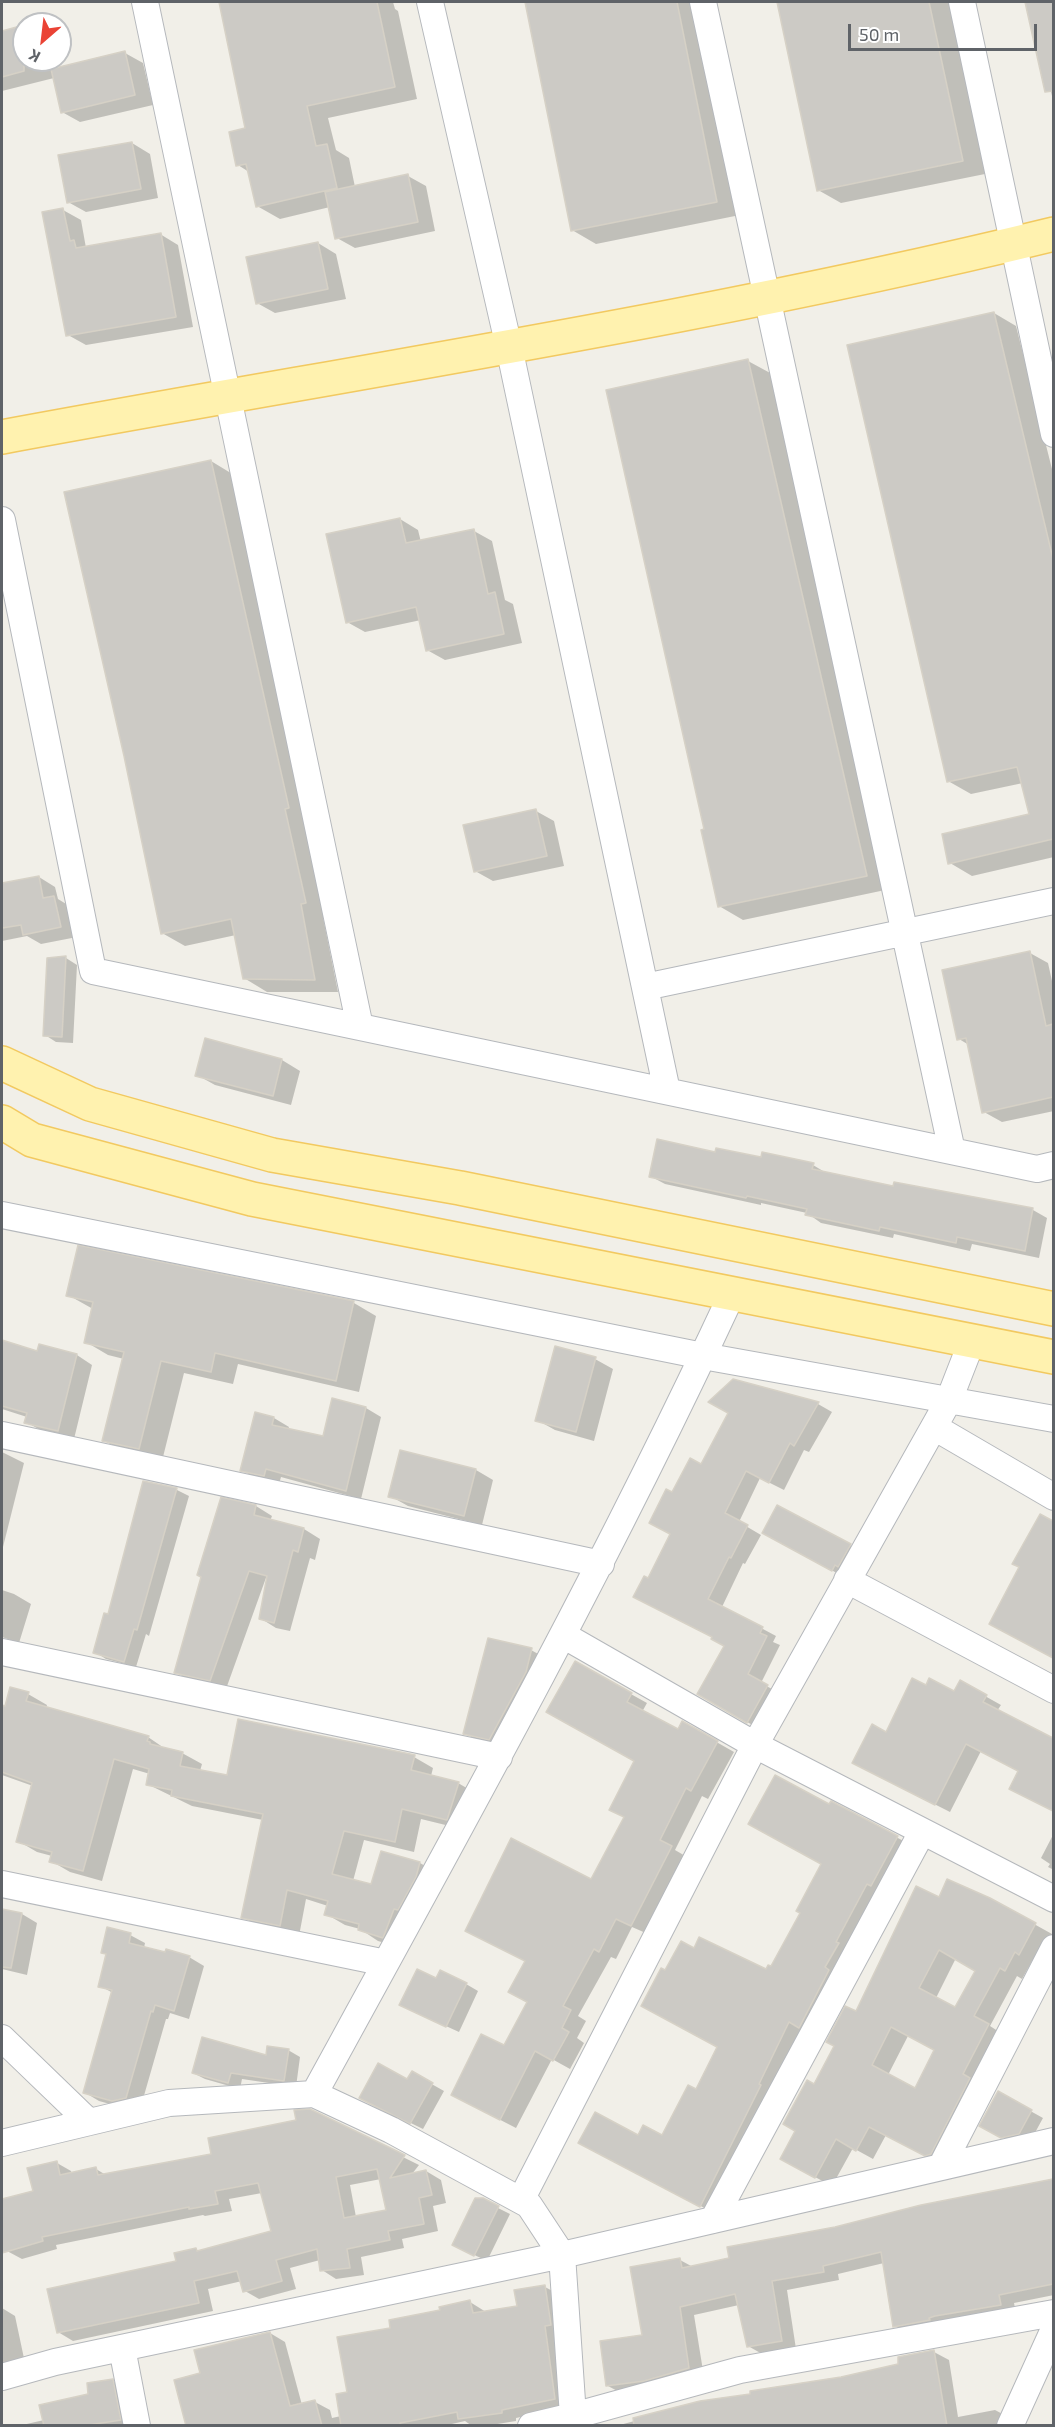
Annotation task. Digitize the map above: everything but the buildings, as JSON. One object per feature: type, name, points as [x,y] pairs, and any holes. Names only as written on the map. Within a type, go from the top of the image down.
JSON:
[{"type":"main road","points":[[2,437],[769,297],[1053,234]]},
{"type":"main road","points":[[2,1063],[90,1104],[272,1155],[460,1188],[1053,1309]]},
{"type":"main road","points":[[2,1122],[32,1140],[252,1199],[1053,1357]]},
{"type":"street","points":[[145,2],[360,1027]]},
{"type":"street","points":[[430,2],[509,346],[667,1091]]},
{"type":"street","points":[[703,2],[769,297],[952,1151]]},
{"type":"street","points":[[962,2],[1053,434]]},
{"type":"street","points":[[2,520],[93,971],[1037,1169],[1053,1165]]},
{"type":"street","points":[[645,987],[1053,901]]},
{"type":"street","points":[[2,1215],[703,1356],[1053,1419]]},
{"type":"street","points":[[314,2094],[564,1635],[601,1564],[732,1294]]},
{"type":"street","points":[[521,2200],[755,1746],[949,1400],[972,1341]]},
{"type":"street","points":[[934,1427],[1053,1497]]},
{"type":"street","points":[[2,1435],[601,1564]]},
{"type":"street","points":[[847,1580],[1053,1690]]},
{"type":"street","points":[[564,1635],[755,1746],[1053,1899]]},
{"type":"street","points":[[2,1652],[499,1757]]},
{"type":"street","points":[[713,2220],[922,1832]]},
{"type":"street","points":[[2,1884],[386,1963]]},
{"type":"street","points":[[942,2167],[1053,1948]]},
{"type":"street","points":[[2,2038],[89,2122]]},
{"type":"street","points":[[2,2143],[169,2103],[314,2094],[392,2130],[529,2205],[562,2255],[574,2421]]},
{"type":"street","points":[[2,2377],[55,2362],[562,2255],[1053,2141]]},
{"type":"street","points":[[531,2426],[574,2421],[740,2370],[1053,2313]]},
{"type":"street","points":[[1010,2426],[1053,2329]]},
{"type":"street","points":[[122,2348],[137,2426]]}]
